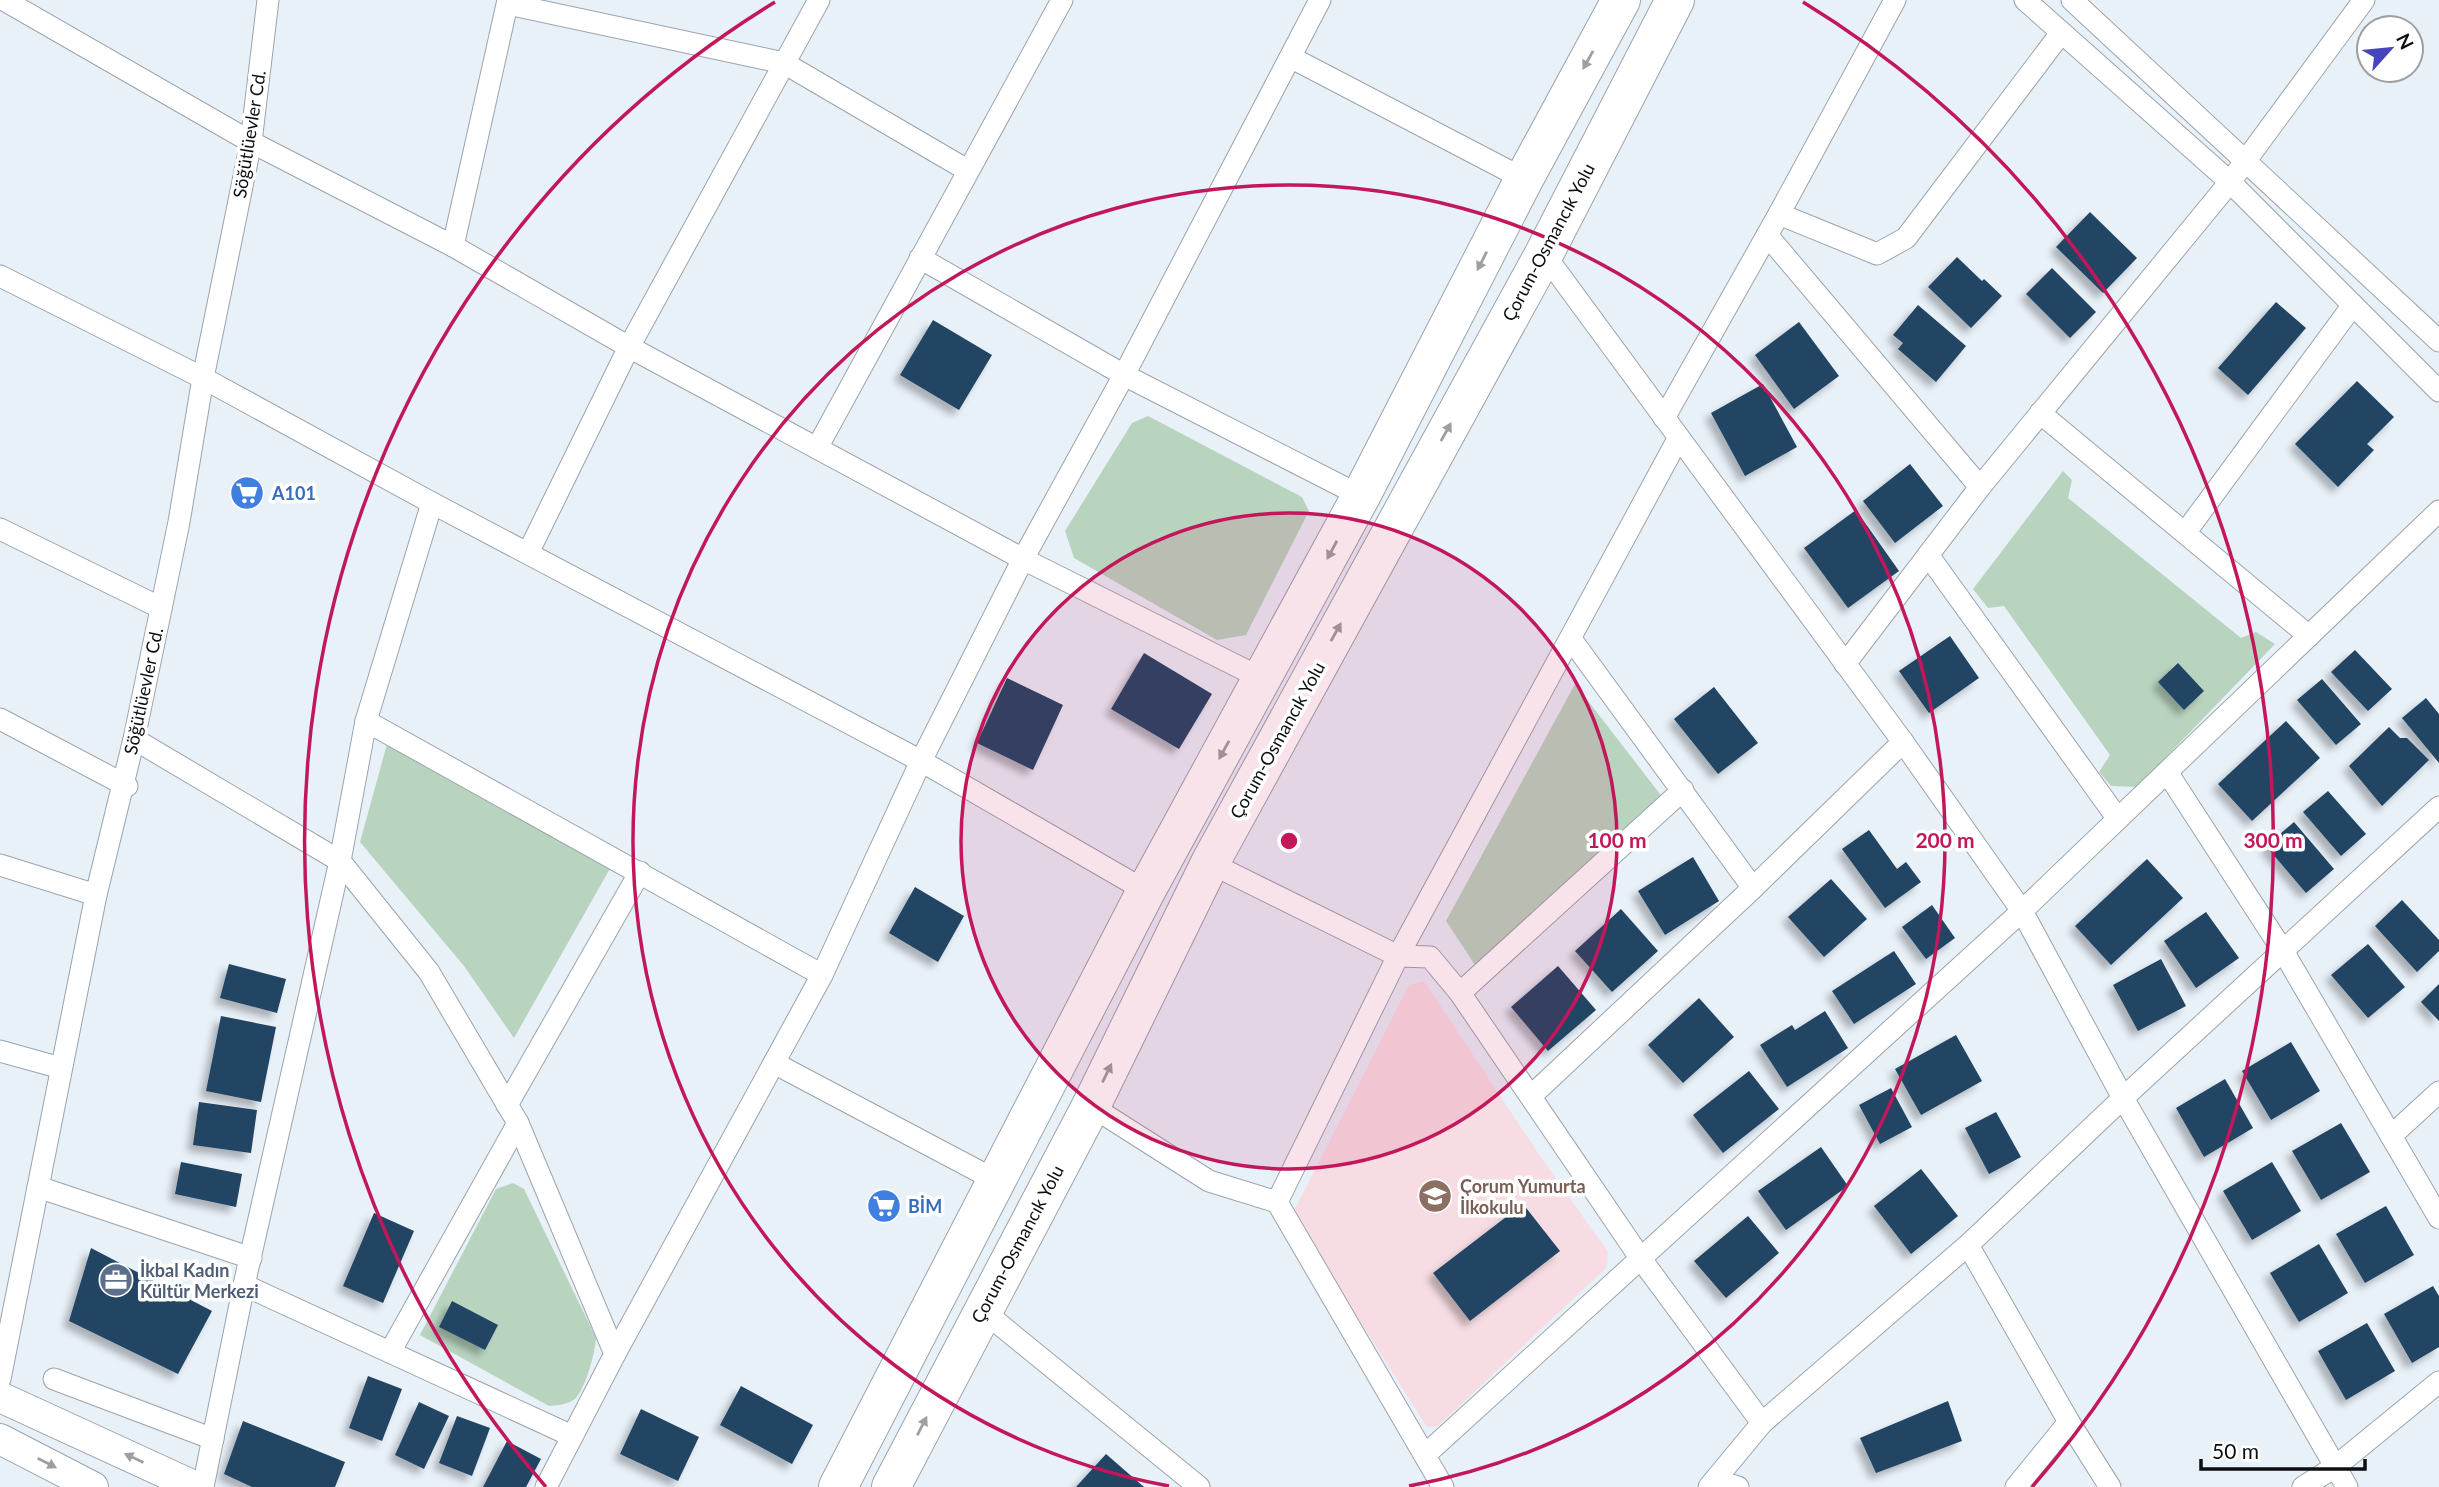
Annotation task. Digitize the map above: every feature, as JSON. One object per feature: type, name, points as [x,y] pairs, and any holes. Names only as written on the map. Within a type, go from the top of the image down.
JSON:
[{"type":"highway","points":[[838,1487],[1146,891],[1361,496],[1524,179],[1621,0]]},
{"type":"highway","name":"Çorum-Osmancık Yolu","points":[[891,1487],[1091,1106],[1210,863],[1544,254],[1675,0]]},
{"type":"street","points":[[4,0],[251,142],[453,246],[629,347],[1023,559],[1263,679]]},
{"type":"street","name":"Söğütlüevler Cd.","points":[[0,1379],[96,895],[125,785],[179,522],[203,378],[251,142],[268,0]]},
{"type":"street","points":[[528,553],[629,347],[819,0]]},
{"type":"street","points":[[817,448],[1062,0]]},
{"type":"street","points":[[546,1487],[615,1354],[822,975],[921,761],[1023,559],[1292,58],[1320,0]]},
{"type":"street","points":[[1664,418],[1780,214],[1895,0]]},
{"type":"street","points":[[2025,0],[2230,181],[2439,391]]},
{"type":"street","points":[[2072,0],[2439,341]]},
{"type":"street","points":[[1845,664],[1980,487],[2230,181],[2364,0]]},
{"type":"street","points":[[453,246],[508,2],[784,63],[967,170]]},
{"type":"street","points":[[1780,214],[1877,254],[1906,238],[2061,33]]},
{"type":"street","points":[[1292,58],[1524,179]]},
{"type":"street","points":[[1767,236],[1980,487]]},
{"type":"street","points":[[1544,254],[1903,742],[2022,911],[2123,1098],[2347,1487]]},
{"type":"street","points":[[920,258],[1124,374],[1361,496]]},
{"type":"street","points":[[0,276],[203,378],[432,503],[921,761],[1146,891]]},
{"type":"street","points":[[2185,533],[2353,305]]},
{"type":"street","points":[[2040,413],[2309,636]]},
{"type":"street","points":[[1277,1202],[1398,956],[1678,439]]},
{"type":"street","points":[[203,1487],[244,1285],[340,861],[366,721],[432,503]]},
{"type":"street","points":[[1425,1455],[2022,911],[2439,511]]},
{"type":"street","points":[[0,529],[161,608]]},
{"type":"street","points":[[1928,555],[2118,819]]},
{"type":"street","points":[[1571,639],[1753,888]]},
{"type":"street","points":[[0,719],[125,785]]},
{"type":"street","points":[[366,721],[822,975]]},
{"type":"street","points":[[134,739],[340,861],[429,972],[512,1114],[615,1354]]},
{"type":"street","points":[[1531,1096],[1753,888],[1903,742]]},
{"type":"street","points":[[2167,772],[2283,951],[2439,1218]]},
{"type":"street","points":[[1460,993],[1683,790]]},
{"type":"street","points":[[1712,1484],[1762,1423],[1968,1245],[2439,807]]},
{"type":"street","points":[[1210,863],[1398,956],[1430,957],[1460,993],[1641,1259],[1762,1423]]},
{"type":"street","points":[[0,865],[96,895]]},
{"type":"street","points":[[390,1352],[640,872]]},
{"type":"street","points":[[0,1051],[61,1068]]},
{"type":"street","points":[[774,1063],[997,1181]]},
{"type":"street","points":[[2391,1136],[2439,1092]]},
{"type":"street","points":[[1091,1106],[1209,1181],[1277,1202],[1443,1487]]},
{"type":"street","points":[[38,1187],[251,1258]]},
{"type":"street","points":[[1968,1245],[2069,1422],[2110,1487]]},
{"type":"street","points":[[244,1285],[572,1436]]},
{"type":"street","points":[[982,1310],[1199,1487]]},
{"type":"street","points":[[54,1379],[213,1438]]},
{"type":"street","points":[[2303,1487],[2335,1467],[2439,1382]]},
{"type":"street","points":[[0,1397],[195,1487]]},
{"type":"street","points":[[2016,1487],[2069,1422]]},
{"type":"street","points":[[0,1439],[93,1487]]},
{"type":"street","points":[[1712,1484],[1738,1487]]},
{"type":"shaded area","name":"Çorum Yumurta İlkokulu","points":[[1424,981],[1540,1156],[1608,1252],[1607,1267],[1438,1426],[1427,1427],[1296,1220],[1295,1209],[1409,985]]},
{"type":"green space","points":[[1148,416],[1302,497],[1309,511],[1246,635],[1217,640],[1074,558],[1065,531],[1132,423]]},
{"type":"green space","points":[[2063,471],[2072,480],[2068,498],[2241,638],[2256,632],[2275,644],[2137,787],[2111,786],[2099,772],[2110,755],[2004,606],[1988,608],[1973,589]]},
{"type":"green space","points":[[1575,684],[1663,798],[1477,968],[1446,921]]},
{"type":"green space","points":[[387,744],[612,865],[514,1038],[464,966],[360,842]]},
{"type":"green space","points":[[513,1183],[524,1189],[596,1338],[592,1361],[583,1386],[576,1398],[563,1404],[549,1406],[420,1335],[496,1189]]},
{"type":"building","points":[[2090,212],[2137,258],[2103,293],[2056,247]]},
{"type":"building","points":[[1957,257],[2002,296],[1971,328],[1928,287]]},
{"type":"building","points":[[2052,268],[2096,312],[2070,338],[2026,294]]},
{"type":"building","points":[[2276,302],[2306,328],[2248,395],[2218,368]]},
{"type":"building","points":[[1918,305],[1966,346],[1936,382],[1898,349],[1903,343],[1893,335]]},
{"type":"building","points":[[933,320],[992,355],[959,410],[900,375]]},
{"type":"building","points":[[1799,322],[1839,376],[1794,409],[1755,355]]},
{"type":"building","points":[[2357,381],[2394,417],[2367,444],[2374,450],[2338,487],[2295,444]]},
{"type":"building","points":[[1763,384],[1797,447],[1745,476],[1711,413]]},
{"type":"building","points":[[1910,464],[1943,506],[1895,543],[1863,501]]},
{"type":"building","points":[[1856,510],[1899,571],[1848,608],[1804,548]]},
{"type":"building","points":[[1950,636],[1979,678],[1929,713],[1899,671]]},
{"type":"building","points":[[2355,650],[2392,689],[2368,711],[2331,672]]},
{"type":"building","points":[[1144,653],[1212,694],[1179,749],[1111,709]]},
{"type":"building","points":[[2178,663],[2204,691],[2184,710],[2158,682]]},
{"type":"building","points":[[1007,678],[1063,705],[1033,770],[977,743]]},
{"type":"building","points":[[2322,679],[2361,724],[2336,745],[2297,700]]},
{"type":"building","points":[[1714,687],[1758,743],[1718,774],[1674,719]]},
{"type":"building","points":[[2426,698],[2439,714],[2439,763],[2402,718]]},
{"type":"building","points":[[2286,721],[2320,758],[2252,821],[2218,784]]},
{"type":"building","points":[[2389,727],[2400,738],[2407,738],[2429,760],[2382,806],[2349,766]]},
{"type":"building","points":[[2328,791],[2366,834],[2341,856],[2303,812]]},
{"type":"building","points":[[2294,822],[2334,869],[2306,893],[2266,846]]},
{"type":"building","points":[[1869,830],[1897,869],[1906,862],[1921,882],[1885,908],[1842,849]]},
{"type":"building","points":[[1693,857],[1719,901],[1665,935],[1638,891]]},
{"type":"building","points":[[2147,859],[2183,898],[2111,965],[2075,926]]},
{"type":"building","points":[[1831,879],[1867,919],[1824,957],[1788,917]]},
{"type":"building","points":[[915,887],[964,916],[938,962],[889,933]]},
{"type":"building","points":[[2402,900],[2439,940],[2439,951],[2417,972],[2375,926]]},
{"type":"building","points":[[1932,905],[1955,938],[1926,959],[1902,927]]},
{"type":"building","points":[[1621,909],[1658,951],[1612,992],[1575,951]]},
{"type":"building","points":[[2206,912],[2239,958],[2196,988],[2164,941]]},
{"type":"building","points":[[2368,944],[2405,987],[2368,1018],[2331,975]]},
{"type":"building","points":[[1894,951],[1916,984],[1854,1024],[1832,991]]},
{"type":"building","points":[[2161,959],[2186,1006],[2138,1031],[2113,985]]},
{"type":"building","points":[[229,964],[286,979],[277,1013],[220,998]]},
{"type":"building","points":[[1558,966],[1596,1010],[1548,1051],[1511,1007]]},
{"type":"building","points":[[2439,984],[2439,1021],[2421,1002]]},
{"type":"building","points":[[1699,998],[1734,1037],[1683,1083],[1648,1045]]},
{"type":"building","points":[[1825,1011],[1848,1048],[1787,1087],[1760,1045],[1792,1025],[1795,1030]]},
{"type":"building","points":[[221,1016],[276,1027],[261,1102],[206,1091]]},
{"type":"building","points":[[1956,1035],[1982,1081],[1921,1115],[1895,1069]]},
{"type":"building","points":[[2291,1042],[2320,1091],[2271,1120],[2242,1071]]},
{"type":"building","points":[[1749,1071],[1779,1109],[1723,1153],[1693,1115]]},
{"type":"building","points":[[2225,1079],[2253,1128],[2204,1157],[2176,1108]]},
{"type":"building","points":[[1891,1088],[1912,1127],[1880,1144],[1859,1105]]},
{"type":"building","points":[[199,1102],[257,1110],[251,1153],[193,1145]]},
{"type":"building","points":[[1996,1112],[2021,1157],[1989,1174],[1965,1128]]},
{"type":"building","points":[[2341,1123],[2370,1172],[2321,1200],[2292,1151]]},
{"type":"building","points":[[1821,1147],[1848,1186],[1786,1230],[1758,1191]]},
{"type":"building","points":[[181,1162],[242,1174],[236,1207],[175,1194]]},
{"type":"building","points":[[2272,1162],[2301,1211],[2252,1240],[2223,1191]]},
{"type":"building","points":[[1921,1169],[1958,1216],[1911,1254],[1874,1206]]},
{"type":"building","name":"Çorum Yumurta İlkokulu","points":[[1523,1204],[1560,1251],[1470,1321],[1433,1273]]},
{"type":"building","points":[[2386,1206],[2414,1255],[2365,1283],[2336,1234]]},
{"type":"building","points":[[374,1213],[414,1231],[383,1303],[343,1286]]},
{"type":"building","points":[[1748,1216],[1779,1253],[1726,1298],[1694,1261]]},
{"type":"building","points":[[2319,1244],[2348,1293],[2299,1322],[2270,1273]]},
{"type":"building","name":"İkbal Kadın Kültür Merkezi","points":[[91,1248],[212,1311],[178,1374],[69,1321]]},
{"type":"building","points":[[2433,1286],[2439,1296],[2439,1347],[2412,1363],[2384,1314]]},
{"type":"building","points":[[452,1301],[498,1325],[485,1350],[439,1327]]},
{"type":"building","points":[[2367,1323],[2395,1371],[2346,1400],[2318,1351]]},
{"type":"building","points":[[368,1376],[402,1389],[382,1441],[349,1428]]},
{"type":"building","points":[[741,1386],[813,1425],[792,1464],[720,1425]]},
{"type":"building","points":[[1948,1401],[1962,1441],[1876,1473],[1860,1438]]},
{"type":"building","points":[[419,1402],[449,1416],[424,1469],[395,1455]]},
{"type":"building","points":[[641,1409],[699,1437],[678,1481],[620,1454]]},
{"type":"building","points":[[457,1416],[490,1428],[472,1476],[439,1463]]},
{"type":"building","points":[[243,1421],[345,1462],[335,1487],[252,1487],[224,1474]]},
{"type":"building","points":[[507,1441],[541,1459],[526,1487],[483,1487]]},
{"type":"building","points":[[1106,1454],[1144,1487],[1076,1487]]},
{"type":"place","name":"A101","points":[[247,493]]},
{"type":"place","name":"Çorum Yumurta İlkokulu","points":[[1435,1196]]},
{"type":"place","name":"BİM","points":[[884,1206]]},
{"type":"place","name":"İkbal Kadın Kültür Merkezi","points":[[116,1280]]}]
